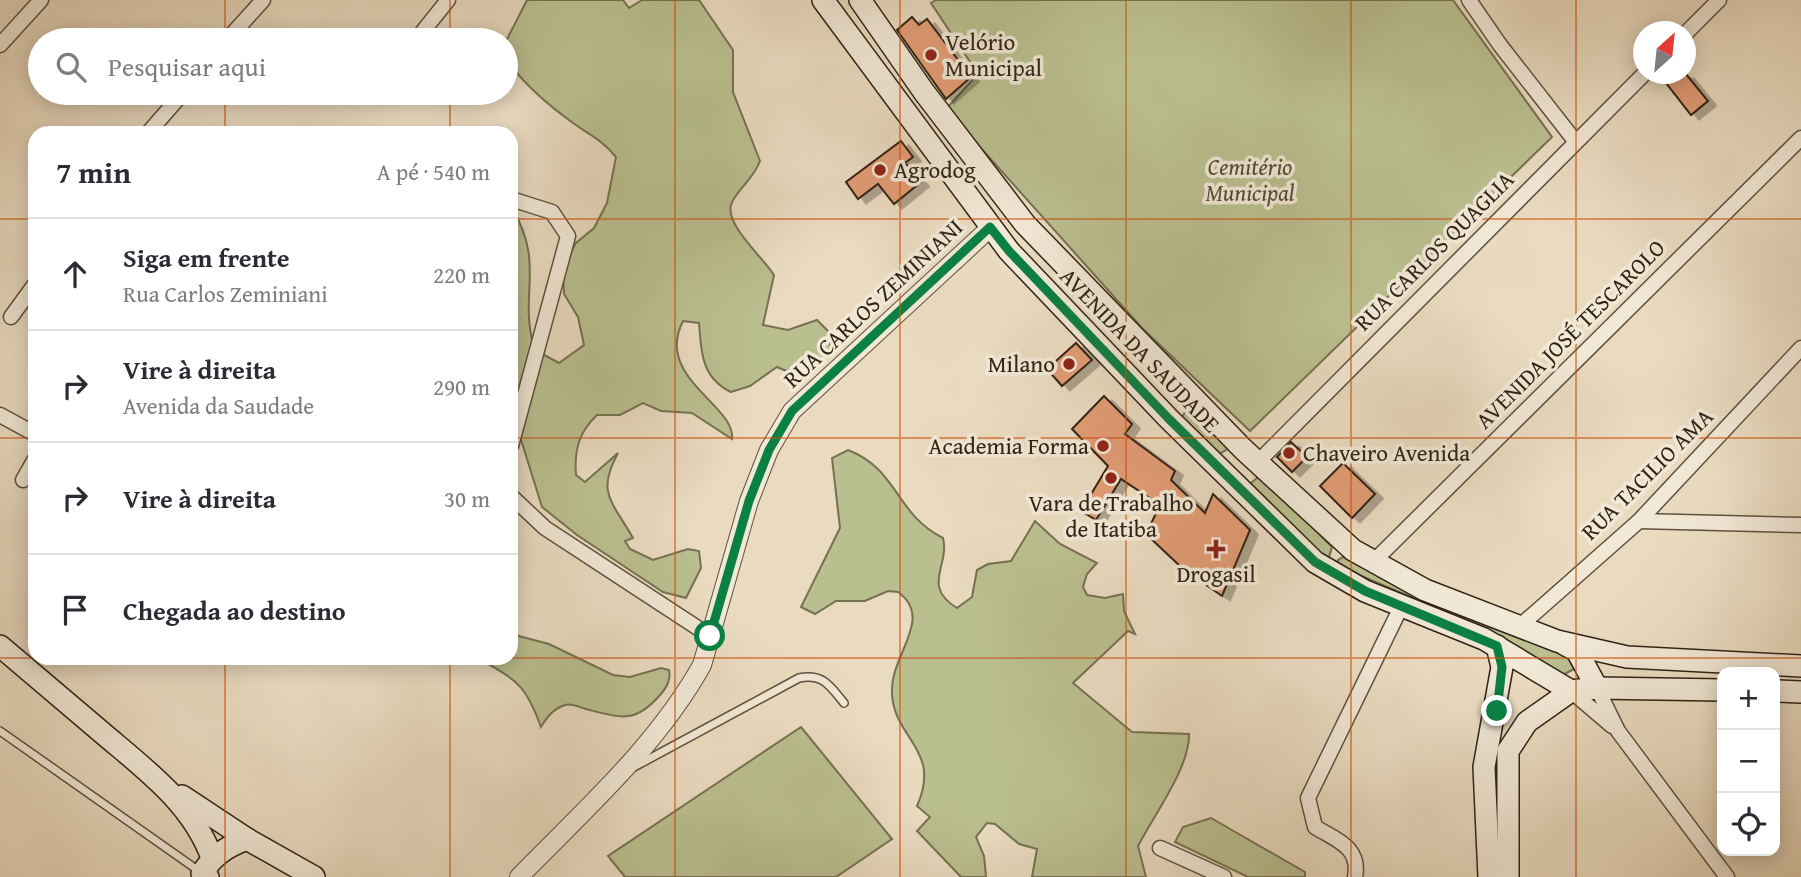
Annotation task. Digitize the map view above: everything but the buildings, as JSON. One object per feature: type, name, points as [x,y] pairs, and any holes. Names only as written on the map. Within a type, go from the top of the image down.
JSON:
[{"type":"main road","name":"AVENIDA DA SAUDADE","points":[[822,0],[1009,251],[1169,419],[1315,562],[1365,591],[1497,646],[1572,691]]},
{"type":"main road","name":"AVENIDA DA SAUDADE","points":[[860,0],[923,92],[1025,224],[1153,358],[1336,537],[1372,563],[1450,600],[1558,641]]},
{"type":"main road","points":[[1128,376],[1139,375],[1153,358]]},
{"type":"main road","points":[[1169,419],[1179,401],[1191,396]]},
{"type":"main road","points":[[1222,471],[1247,469],[1258,462]]},
{"type":"main road","points":[[1558,641],[1627,657],[1801,666]]},
{"type":"main road","points":[[1558,641],[1577,651],[1597,688]]},
{"type":"main road","points":[[0,646],[155,777],[247,839],[314,877]]},
{"type":"main road","points":[[1489,877],[1484,766],[1501,679],[1502,667],[1497,646]]},
{"type":"main road","points":[[1508,877],[1508,751],[1527,722],[1572,691],[1597,688],[1717,690]]},
{"type":"main road","points":[[155,777],[191,816],[205,836],[207,869]]},
{"type":"main road","points":[[207,869],[227,846],[247,839]]},
{"type":"street","points":[[0,45],[41,0]]},
{"type":"street","points":[[238,28],[263,0]]},
{"type":"street","points":[[426,28],[448,0]]},
{"type":"street","points":[[1469,0],[1500,45],[1575,141]]},
{"type":"street","points":[[1696,22],[1719,0]]},
{"type":"street","name":"RUA CARLOS QUAGLIA","points":[[1258,462],[1634,84]]},
{"type":"street","points":[[154,126],[172,105]]},
{"type":"street","name":"AVENIDA JOSÉ TESCAROLO","points":[[1372,563],[1801,138]]},
{"type":"street","points":[[518,201],[552,212],[568,236],[518,420]]},
{"type":"street","name":"RUA CARLOS ZEMINIANI","points":[[519,877],[620,775],[689,688],[702,665],[749,501],[769,450],[792,411],[990,227]]},
{"type":"street","points":[[11,317],[28,297]]},
{"type":"street","name":"RUA TACILIO AMA","points":[[1520,626],[1639,521],[1801,348]]},
{"type":"street","points":[[0,415],[28,430]]},
{"type":"street","points":[[23,480],[28,471]]},
{"type":"street","points":[[518,503],[545,528],[710,636]]},
{"type":"street","points":[[1639,521],[1801,525]]},
{"type":"street","points":[[1355,877],[1357,863],[1353,850],[1315,827],[1308,798],[1401,607]]},
{"type":"street","points":[[1597,688],[1618,732]]},
{"type":"street","points":[[1572,691],[1618,732],[1727,877]]},
{"type":"street","points":[[1160,848],[1224,877]]},
{"type":"lane","points":[[620,775],[800,678],[813,675],[826,681],[844,703]]},
{"type":"lane","points":[[0,731],[207,869]]},
{"type":"green space","points":[[527,0],[623,0],[629,8],[642,0],[699,0],[733,50],[733,92],[760,161],[732,202],[730,210],[738,230],[774,275],[763,325],[788,330],[817,320],[829,332],[830,348],[813,368],[794,373],[777,367],[750,386],[731,392],[714,380],[705,364],[699,323],[683,321],[677,341],[679,359],[698,389],[722,414],[730,427],[732,439],[692,413],[661,411],[643,403],[620,415],[597,415],[582,435],[577,450],[576,475],[585,482],[618,453],[608,478],[609,497],[633,538],[625,541],[630,549],[653,560],[688,549],[699,551],[701,568],[686,598],[663,592],[577,535],[542,507],[518,430],[518,219],[530,263],[529,313],[535,350],[559,363],[584,345],[578,317],[564,294],[563,267],[576,243],[594,228],[607,203],[616,157],[601,142],[537,94],[518,73],[518,28],[513,28]]},
{"type":"green space","name":"Cemitério Municipal","points":[[936,0],[1453,0],[1552,137],[1250,431],[1142,328],[946,109],[978,74],[931,3]]},
{"type":"green space","points":[[1192,408],[1229,448],[1218,455],[1182,417],[1187,409]]},
{"type":"green space","points":[[848,450],[878,469],[915,517],[943,538],[939,584],[946,600],[957,608],[972,597],[977,570],[988,564],[1011,561],[1035,521],[1060,544],[1097,563],[1087,574],[1083,587],[1087,595],[1105,598],[1123,594],[1124,611],[1135,634],[1128,631],[1073,683],[1132,732],[1189,734],[1188,747],[1178,776],[1138,846],[1146,877],[1032,877],[1037,849],[1019,844],[995,824],[987,823],[976,837],[984,856],[986,877],[961,877],[917,831],[930,817],[917,806],[924,770],[914,744],[899,720],[892,690],[898,663],[912,625],[908,602],[898,592],[888,591],[865,601],[836,601],[815,614],[801,607],[840,528],[832,458]]},
{"type":"green space","points":[[1258,477],[1265,479],[1332,547],[1329,557],[1325,558],[1250,488],[1251,483]]},
{"type":"green space","points":[[1343,557],[1415,593],[1566,654],[1574,669],[1561,676],[1491,631],[1338,566],[1338,560]]},
{"type":"green space","points":[[518,636],[549,644],[613,675],[630,677],[661,668],[669,670],[669,680],[665,689],[651,704],[635,715],[618,716],[567,705],[554,711],[541,727],[524,692],[490,665],[518,665]]},
{"type":"green space","points":[[801,727],[892,839],[836,877],[625,877],[608,856]]},
{"type":"green space","points":[[1211,818],[1305,872],[1305,877],[1248,877],[1175,842],[1183,827]]},
{"type":"place","name":"Velório Municipal","points":[[931,55]]},
{"type":"place","name":"Agrodog","points":[[880,170]]},
{"type":"place","name":"Milano","points":[[1069,364]]},
{"type":"place","name":"Academia Forma","points":[[1103,446]]},
{"type":"place","name":"Chaveiro Avenida","points":[[1289,453]]},
{"type":"place","name":"Vara de Trabalho de Itatiba","points":[[1111,478]]},
{"type":"place","name":"Drogasil","points":[[1216,549]]},
{"type":"route","points":[[710,636],[749,501],[769,450],[792,411],[990,227],[1009,251],[1169,419],[1315,562],[1365,591],[1497,646],[1502,667],[1497,711]]}]
